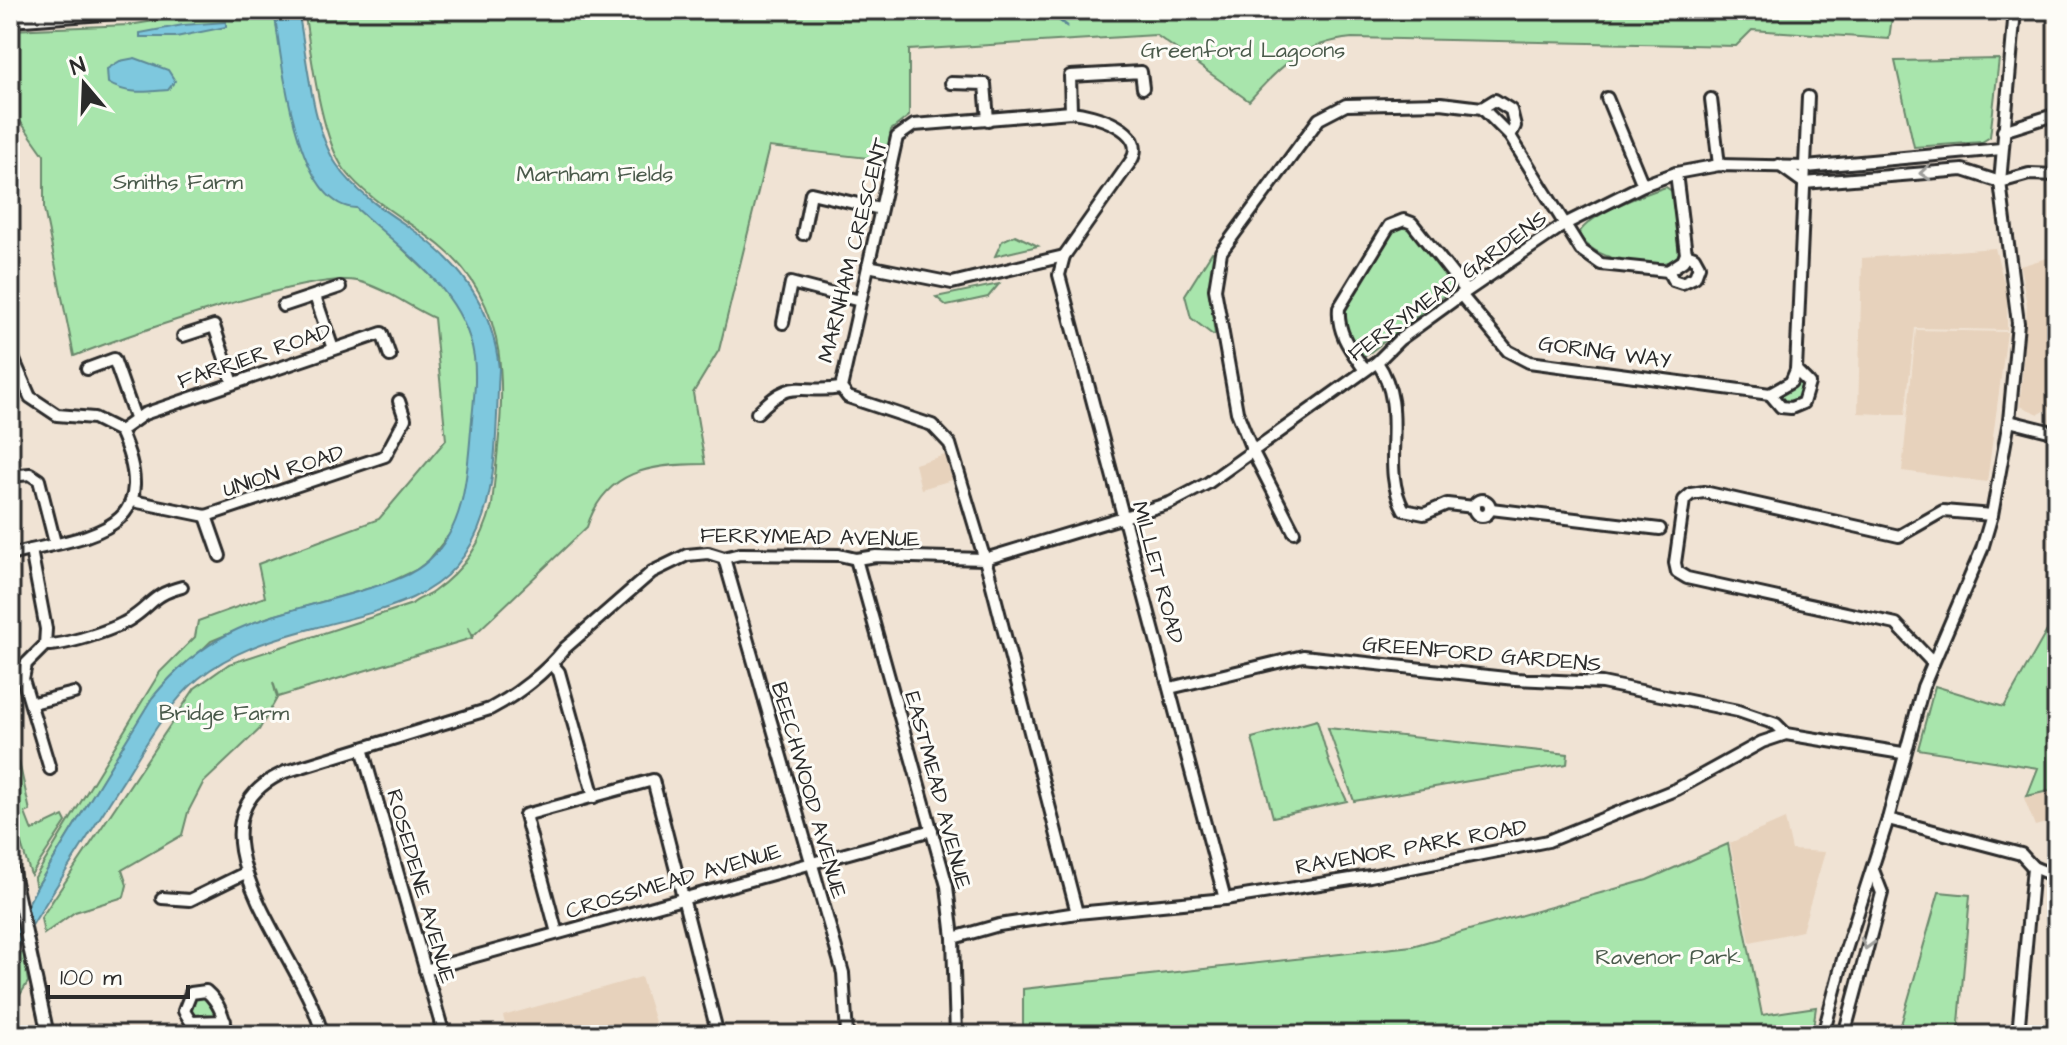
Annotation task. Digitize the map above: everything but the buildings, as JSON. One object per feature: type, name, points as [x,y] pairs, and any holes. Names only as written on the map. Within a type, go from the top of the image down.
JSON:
[{"type":"highway","points":[[10,18],[116,10]]},
{"type":"street","points":[[1823,1035],[1843,959],[1888,819],[1902,753],[1931,661],[1982,549],[1992,515],[2009,421],[2018,310],[2000,182],[2015,10]]},
{"type":"street","points":[[1071,112],[1070,76],[1141,72],[1143,88]]},
{"type":"street","points":[[951,83],[979,81],[985,84],[988,120]]},
{"type":"street","name":"GORING WAY","points":[[1364,369],[1345,342],[1338,323],[1339,308],[1389,226],[1404,220],[1412,223],[1508,351],[1529,362],[1770,394],[1781,407],[1791,408],[1803,403],[1809,383],[1796,370],[1808,97]]},
{"type":"street","points":[[1607,98],[1643,185]]},
{"type":"street","points":[[1711,99],[1719,165]]},
{"type":"street","points":[[1294,532],[1253,452],[1237,412],[1215,289],[1221,252],[1300,142],[1331,110],[1346,105],[1409,104],[1482,108],[1495,100],[1511,110],[1515,126],[1510,136]]},
{"type":"street","points":[[1482,108],[1510,136],[1581,250],[1601,264],[1668,271],[1683,261],[1686,254],[1676,173]]},
{"type":"street","name":"MARNHAM CRESCENT","points":[[1064,256],[1137,152],[1128,134],[1094,114],[1071,112],[914,125],[902,131],[897,137],[841,388],[848,397],[932,425],[950,444],[985,559],[1077,913]]},
{"type":"street","points":[[2003,131],[2057,114]]},
{"type":"street","name":"FERRYMEAD GARDENS","points":[[1208,483],[1377,362],[1399,340],[1464,293],[1565,224],[1643,185],[1676,173],[1719,165],[1806,167],[2001,149]]},
{"type":"street","points":[[1779,164],[1804,183],[1963,170],[2000,182],[2029,174],[2057,175]]},
{"type":"street","points":[[803,234],[811,193],[880,209]]},
{"type":"street","points":[[1668,271],[1673,280],[1682,283],[1695,277],[1699,266],[1694,257],[1686,254]]},
{"type":"street","points":[[868,266],[952,283],[1064,256]]},
{"type":"street","name":"MILLET ROAD","points":[[1064,256],[1059,275],[1062,289],[1225,899]]},
{"type":"street","points":[[783,323],[791,283],[860,301]]},
{"type":"street","points":[[283,306],[340,287]]},
{"type":"street","points":[[315,296],[333,349]]},
{"type":"street","points":[[183,336],[214,326],[233,383]]},
{"type":"street","name":"FARRIER ROAD","points":[[120,431],[135,418],[382,333],[390,356]]},
{"type":"street","points":[[10,351],[30,397],[57,415],[94,418],[120,431],[136,488],[133,501],[114,526],[10,555]]},
{"type":"street","points":[[87,369],[114,359],[135,418]]},
{"type":"street","points":[[1377,362],[1393,390],[1395,494],[1404,510],[1424,514],[1447,504],[1474,507],[1482,500],[1491,509],[1660,529]]},
{"type":"street","points":[[1770,394],[1791,382],[1796,370]]},
{"type":"street","points":[[757,413],[774,396],[791,388],[841,388]]},
{"type":"street","name":"UNION ROAD","points":[[133,501],[206,516],[385,456],[405,419],[399,401]]},
{"type":"street","points":[[2009,421],[2056,429]]},
{"type":"street","points":[[10,476],[30,474],[39,480],[55,543]]},
{"type":"street","name":"FERRYMEAD AVENUE","points":[[322,1035],[305,986],[245,873],[239,846],[240,823],[257,791],[285,772],[490,709],[552,664],[565,648],[663,564],[698,554],[724,558],[740,554],[839,555],[856,559],[876,556],[985,559],[1170,503],[1208,483]]},
{"type":"street","points":[[1931,661],[1896,624],[1687,578],[1677,572],[1675,563],[1684,500],[1691,494],[1704,492],[1899,536],[1943,511],[1992,515]]},
{"type":"street","points":[[206,516],[220,556]]},
{"type":"street","points":[[31,550],[46,629],[45,645],[23,672],[23,685],[33,703],[50,769]]},
{"type":"street","name":"BEECHWOOD AVENUE","points":[[724,558],[843,973],[847,1035]]},
{"type":"street","name":"EASTMEAD AVENUE","points":[[856,559],[947,886],[953,938],[956,1035]]},
{"type":"street","points":[[45,645],[63,646],[125,623],[155,595],[182,587]]},
{"type":"street","name":"GREENFORD GARDENS","points":[[1170,688],[1303,656],[1515,679],[1602,683],[1738,711],[1776,724],[1786,734]]},
{"type":"street","points":[[552,664],[559,672],[594,797]]},
{"type":"street","points":[[33,703],[74,693]]},
{"type":"street","points":[[1786,734],[1902,753]]},
{"type":"street","name":"RAVENOR PARK ROAD","points":[[953,938],[999,925],[1077,913],[1225,899],[1437,865],[1548,841],[1677,789],[1762,742],[1786,734]]},
{"type":"street","name":"ROSEDENE AVENUE","points":[[362,748],[444,1035]]},
{"type":"street","points":[[557,933],[525,815],[653,780],[718,1035]]},
{"type":"street","points":[[1888,819],[2021,854],[2033,867],[2057,877]]},
{"type":"street","name":"CROSSMEAD AVENUE","points":[[425,970],[932,830]]},
{"type":"street","points":[[10,859],[48,1035]]},
{"type":"street","points":[[2018,1035],[2033,867]]},
{"type":"street","points":[[1844,1035],[1882,893],[1873,870]]},
{"type":"street","points":[[162,898],[190,900],[245,873]]},
{"type":"street","points":[[225,1021],[228,1035]]},
{"type":"shaded area","points":[[1995,248],[2007,294],[2007,330],[1915,328],[1905,415],[1858,413],[1862,258]]},
{"type":"shaded area","points":[[2054,256],[2057,267],[2057,364],[2052,407],[2039,414],[2020,406],[2027,305],[2020,266]]},
{"type":"shaded area","points":[[1916,330],[2007,332],[1987,482],[1902,471]]},
{"type":"shaded area","points":[[945,455],[952,480],[921,489],[915,464]]},
{"type":"shaded area","points":[[2057,790],[2057,820],[2035,826],[2024,798]]},
{"type":"shaded area","points":[[1785,819],[1792,850],[1825,852],[1802,931],[1750,942],[1730,843]]},
{"type":"shaded area","points":[[641,977],[659,1035],[508,1035],[503,1016]]},
{"type":"green space","name":"Smiths Farm","points":[[224,10],[278,10],[294,109],[362,210],[455,299],[477,355],[473,471],[456,526],[428,561],[416,570],[388,583],[269,617],[211,641],[152,699],[36,888],[34,879],[160,672],[195,637],[198,621],[265,597],[258,564],[379,519],[446,440],[434,318],[386,292],[357,281],[334,281],[261,295],[133,334],[74,356],[44,209],[44,155],[20,121],[10,120],[10,30],[129,25]]},
{"type":"green space","name":"Marnham Fields","points":[[304,10],[1893,10],[1889,39],[1752,30],[1736,46],[1352,38],[1320,45],[1294,58],[1249,101],[1156,35],[909,50],[909,116],[891,130],[886,160],[769,147],[719,350],[693,393],[705,464],[649,469],[618,482],[605,493],[587,527],[473,636],[468,627],[472,638],[278,697],[273,682],[277,698],[259,730],[203,783],[188,812],[182,835],[122,870],[127,885],[124,897],[75,912],[44,934],[41,918],[195,688],[229,664],[412,604],[430,594],[454,574],[471,554],[492,505],[501,400],[500,365],[495,332],[484,301],[465,272],[439,245],[376,201],[344,169],[323,115]]},
{"type":"green space","points":[[1999,59],[1990,137],[1982,142],[1914,147],[1895,61]]},
{"type":"green space","points":[[1666,187],[1673,192],[1679,252],[1676,260],[1652,264],[1607,256],[1594,250],[1579,233],[1606,212]]},
{"type":"green space","points":[[1404,225],[1413,229],[1454,283],[1454,288],[1364,357],[1347,334],[1344,322],[1346,310],[1355,285],[1381,245],[1393,231]]},
{"type":"green space","points":[[1015,235],[1038,246],[995,256],[1002,241]]},
{"type":"green space","points":[[1212,252],[1216,254],[1211,284],[1213,335],[1191,318],[1185,295]]},
{"type":"green space","points":[[999,284],[988,297],[947,306],[936,297]]},
{"type":"green space","points":[[1800,377],[1806,383],[1798,401],[1784,403],[1780,395],[1795,386]]},
{"type":"green space","points":[[2057,613],[2057,789],[2027,796],[2038,768],[1918,749],[1935,686],[2004,707]]},
{"type":"green space","points":[[1317,720],[1330,765],[1347,801],[1273,817],[1252,738]]},
{"type":"green space","points":[[1328,728],[1568,754],[1567,764],[1354,801]]},
{"type":"green space","points":[[10,749],[13,763],[19,762],[30,811],[25,813],[32,831],[63,816],[66,822],[31,875],[10,810]]},
{"type":"green space","name":"Ravenor Park","points":[[1728,844],[1762,1015],[1816,1007],[1812,1035],[1023,1035],[1023,989],[1412,946],[1647,880]]},
{"type":"green space","points":[[1939,892],[1970,895],[1958,1035],[1898,1035]]},
{"type":"green space","points":[[23,950],[28,982],[10,1011],[10,969]]},
{"type":"green space","points":[[202,994],[216,1015],[192,1018],[188,1009],[196,995]]},
{"type":"water","points":[[274,10],[298,10],[321,131],[337,165],[368,198],[442,253],[470,286],[481,305],[489,324],[499,369],[496,435],[488,500],[478,530],[463,557],[442,580],[412,598],[388,607],[253,647],[211,669],[186,690],[155,730],[10,961],[10,938],[38,885],[152,698],[175,673],[198,653],[244,626],[413,572],[441,547],[462,500],[475,384],[474,357],[468,334],[445,292],[429,274],[356,208],[335,201],[318,183],[295,126]]},
{"type":"water","points":[[226,22],[226,27],[176,37],[140,37],[140,33],[183,25]]},
{"type":"water","points":[[135,58],[168,70],[175,81],[168,90],[144,92],[130,91],[108,83],[107,69],[120,61]]},
{"type":"waterway","points":[[1046,10],[1067,26]]},
{"type":"park label","name":"Greenford Lagoons","points":[[1243,49]]},
{"type":"park label","name":"Bridge Farm","points":[[224,712]]}]
